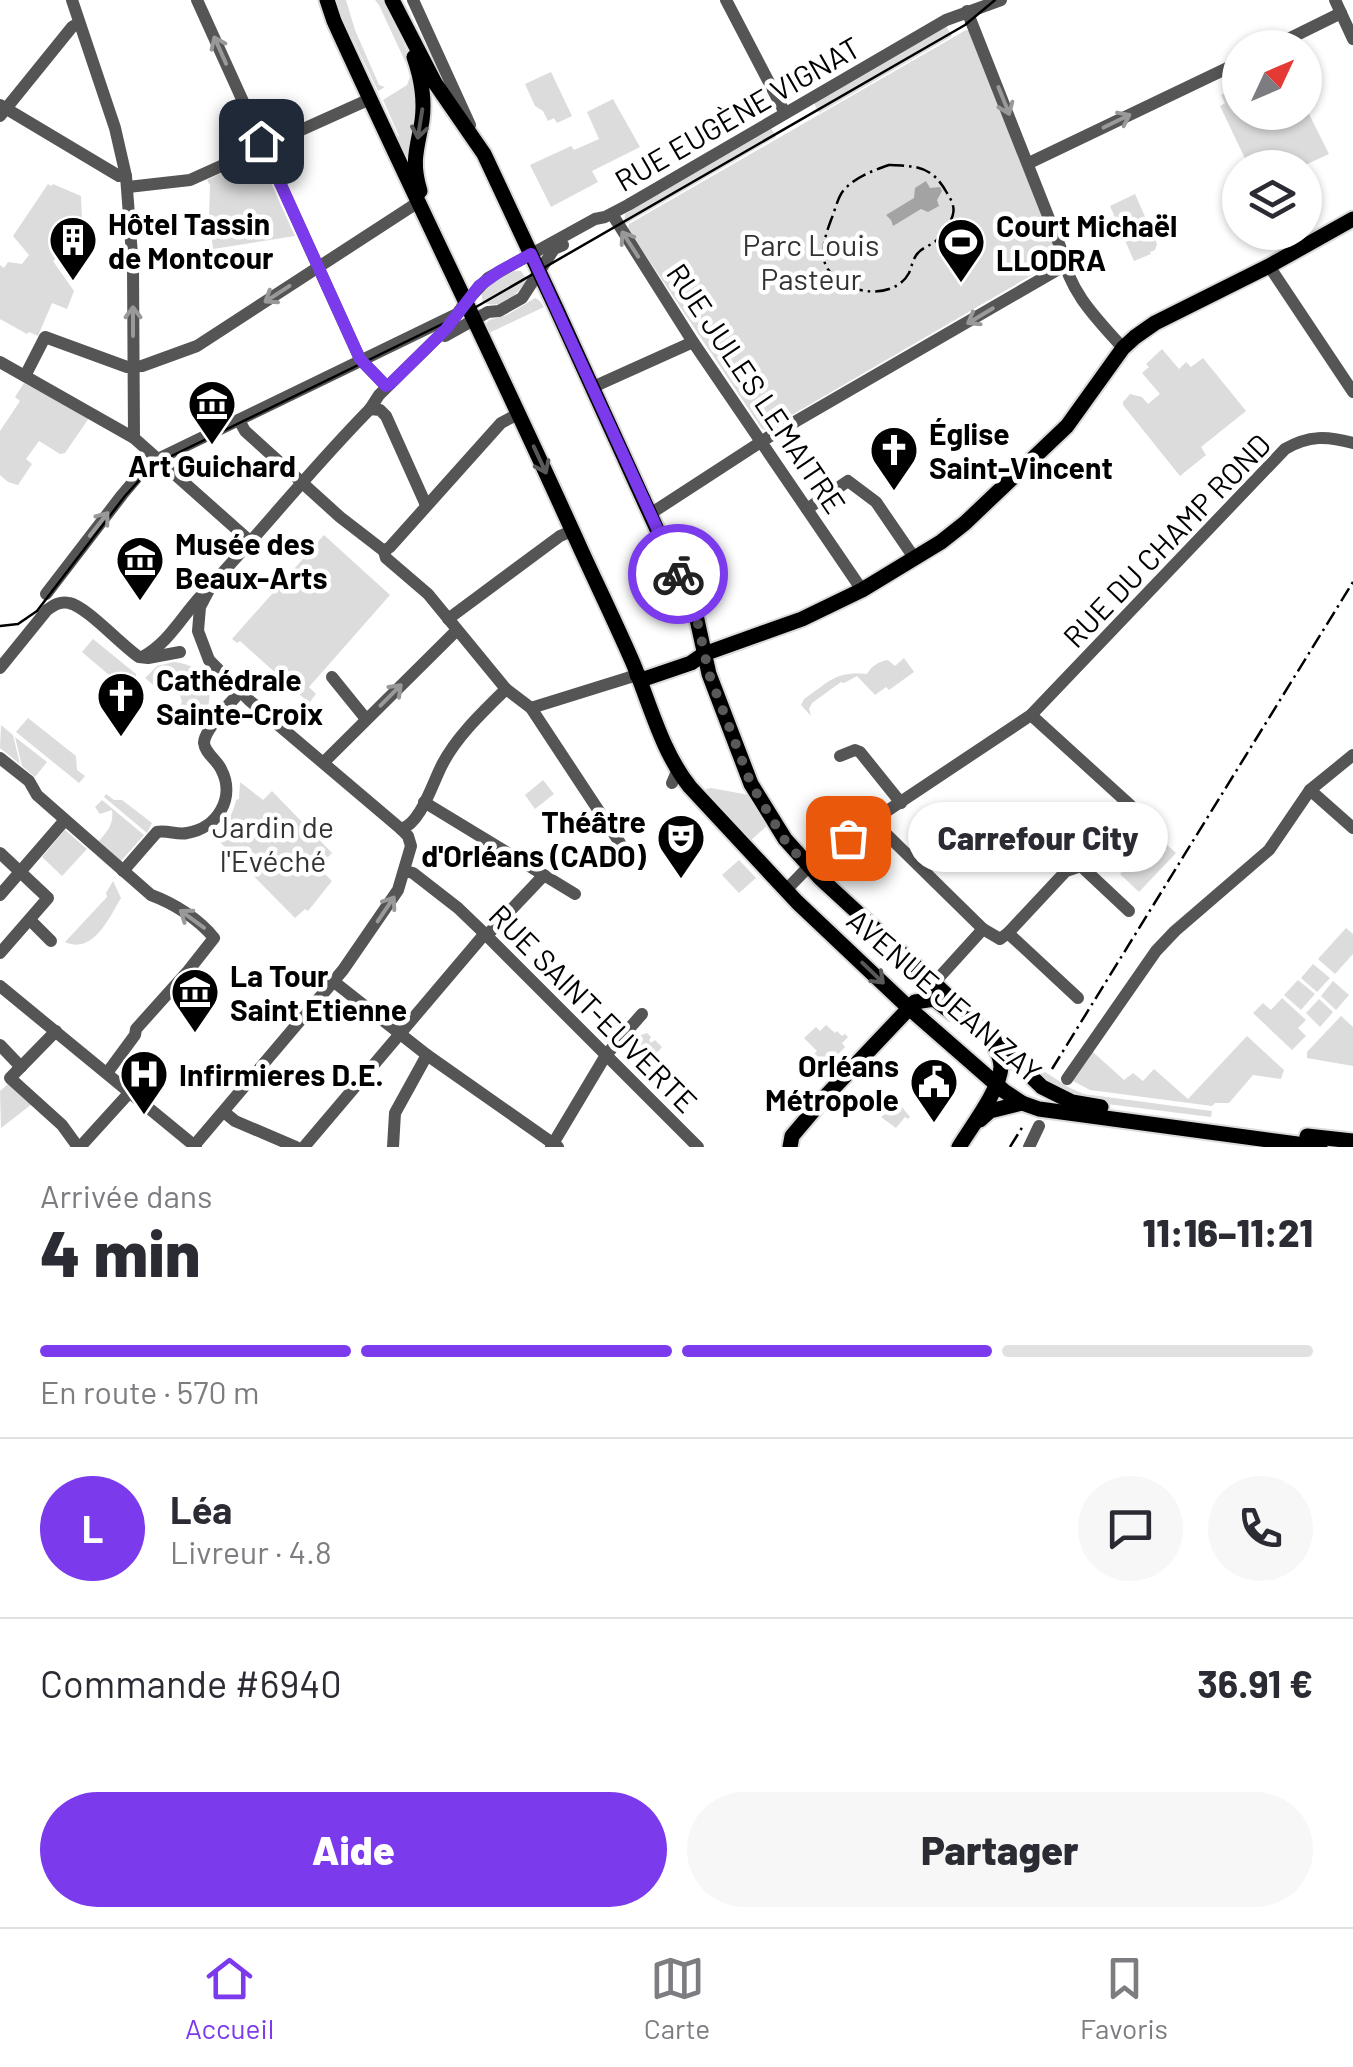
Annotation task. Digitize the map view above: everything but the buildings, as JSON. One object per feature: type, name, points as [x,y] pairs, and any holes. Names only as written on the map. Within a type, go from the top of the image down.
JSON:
[{"type":"main road","points":[[326,0],[433,232]]},
{"type":"main road","points":[[389,0],[421,82],[422,119],[414,166],[433,232]]},
{"type":"main road","name":"AVENUE JEAN ZAY","points":[[389,0],[435,83],[484,154],[532,250],[696,615],[704,654],[751,784],[784,839],[934,983],[950,1004],[1042,1088],[1090,1106],[1353,1141]]},
{"type":"main road","points":[[637,675],[644,678],[690,663],[704,654],[802,619],[915,559],[965,523],[1058,436],[1123,348],[1154,323],[1353,219]]},
{"type":"main road","name":"AVENUE JEAN ZAY","points":[[433,232],[637,675],[675,776],[909,1008],[1022,1103],[1039,1109],[1320,1147]]},
{"type":"main road","points":[[790,1147],[792,1136],[824,1097],[918,1000],[950,1004],[999,1056],[1026,1080],[1042,1088]]},
{"type":"main road","points":[[962,1141],[1001,1072],[991,1038]]},
{"type":"main road","points":[[962,1141],[990,1112],[1022,1103]]},
{"type":"street","points":[[72,0],[115,128],[125,180],[132,236],[134,438]]},
{"type":"street","points":[[197,0],[381,397],[426,505]]},
{"type":"street","points":[[415,0],[484,154]]},
{"type":"street","points":[[726,0],[786,112]]},
{"type":"street","name":"RUE EUGÈNE VIGNAT","points":[[473,316],[500,311],[522,298],[554,250],[608,216],[946,20],[1002,0]]},
{"type":"street","points":[[1300,30],[1338,7],[1353,40]]},
{"type":"street","points":[[967,11],[1029,164],[1064,266],[1085,303],[1123,348]]},
{"type":"street","points":[[79,23],[2,110],[125,180],[190,180],[370,99]]},
{"type":"street","points":[[1029,164],[1222,71]]},
{"type":"street","points":[[25,376],[48,337],[128,366],[142,366],[198,346],[418,203]]},
{"type":"street","name":"RUE EUGÈNE VIGNAT","points":[[473,316],[488,278],[532,250],[608,216]]},
{"type":"street","name":"RUE JULES LEMAITRE","points":[[608,216],[862,590]]},
{"type":"street","points":[[650,514],[761,442],[1064,266]]},
{"type":"street","points":[[1269,266],[1353,392]]},
{"type":"street","points":[[46,594],[122,495],[143,470],[158,460],[362,362],[473,316]]},
{"type":"street","points":[[381,397],[449,333],[473,316]]},
{"type":"street","points":[[381,397],[386,398],[450,336],[472,329],[473,316]]},
{"type":"street","points":[[142,657],[174,629],[446,329],[473,316]]},
{"type":"street","points":[[592,387],[693,342]]},
{"type":"street","points":[[0,362],[134,438],[252,542]]},
{"type":"street","points":[[385,554],[501,423],[518,414]]},
{"type":"street","points":[[240,420],[245,431],[428,594],[506,689],[531,708],[620,842]]},
{"type":"street","name":"RUE DU CHAMP ROND","points":[[786,890],[808,861],[1031,715],[1282,451],[1314,437],[1353,443]]},
{"type":"street","points":[[807,509],[848,481],[876,502],[915,559]]},
{"type":"street","points":[[326,760],[452,624],[572,530]]},
{"type":"street","points":[[0,668],[5,651],[47,610],[64,602],[80,608],[142,657],[193,650],[199,634],[200,607],[210,588]]},
{"type":"street","points":[[0,986],[195,1147],[333,981],[398,890],[411,846],[408,836],[240,692],[208,660],[199,634],[187,623],[174,629]]},
{"type":"street","points":[[174,629],[173,646],[180,652]]},
{"type":"street","points":[[531,708],[637,675]]},
{"type":"street","points":[[332,677],[366,719]]},
{"type":"street","points":[[401,830],[413,824],[456,742],[506,689]]},
{"type":"street","points":[[123,871],[157,832],[184,834],[198,830],[212,823],[221,812],[227,787],[205,739],[240,692]]},
{"type":"street","points":[[1031,715],[1130,805]]},
{"type":"street","points":[[840,756],[860,752],[901,803]]},
{"type":"street","points":[[1067,1079],[1156,951],[1269,850],[1310,790],[1353,755]]},
{"type":"street","points":[[0,758],[151,895],[201,924],[214,938],[136,1028],[107,1073]]},
{"type":"street","points":[[1310,790],[1353,828]]},
{"type":"street","points":[[424,802],[575,894]]},
{"type":"street","points":[[0,895],[65,820]]},
{"type":"street","points":[[873,821],[983,929],[1000,939],[1066,871],[1080,866],[1128,911]]},
{"type":"street","points":[[0,853],[48,898],[0,953]]},
{"type":"street","name":"RUE SAINT-EUVERTE","points":[[405,871],[458,908],[486,934],[698,1147]]},
{"type":"street","points":[[224,1112],[235,1121],[300,1147],[486,934],[544,875]]},
{"type":"street","points":[[30,920],[51,941]]},
{"type":"street","points":[[934,983],[983,929]]},
{"type":"street","points":[[1008,933],[1078,998]]},
{"type":"street","points":[[333,981],[427,1055],[554,1146],[606,1055],[642,1014]]},
{"type":"street","points":[[10,1077],[56,1031]]},
{"type":"street","points":[[0,1045],[10,1077],[62,1125],[79,1147],[130,1092]]},
{"type":"street","points":[[393,1147],[395,1113],[427,1055]]},
{"type":"street","points":[[1028,1147],[1039,1126]]},
{"type":"green space","points":[[330,0],[346,0],[379,85],[385,87],[378,91]]},
{"type":"green space","points":[[375,0],[382,0],[396,28],[418,87],[418,118],[408,172],[393,141],[399,136],[383,100],[407,85],[411,74]]},
{"type":"green space","points":[[946,26],[952,36],[819,113],[814,103]]},
{"type":"green space","name":"Parc Louis Pasteur","points":[[970,31],[1056,261],[762,429],[628,229],[629,224]]},
{"type":"green space","points":[[551,72],[572,116],[557,123],[554,118],[548,121],[535,106],[525,84]]},
{"type":"green space","points":[[613,99],[640,147],[592,171],[598,182],[551,207],[530,165],[571,146],[574,150],[599,139],[587,112]]},
{"type":"green space","points":[[771,128],[776,137],[624,225],[625,214]]},
{"type":"green space","points":[[1231,130],[1317,130],[1329,154],[1322,157],[1322,150],[1241,150]]},
{"type":"green space","points":[[256,157],[295,236],[213,249],[207,180]]},
{"type":"green space","points":[[48,184],[81,196],[83,242],[64,250],[53,261],[74,291],[67,309],[52,303],[38,336],[0,319],[0,265],[4,268],[8,262],[22,264],[29,255],[13,236]]},
{"type":"green space","points":[[1135,194],[1157,244],[1151,254],[1134,261],[1110,206]]},
{"type":"green space","points":[[521,271],[527,280],[518,291],[502,303],[483,302],[481,292],[488,284]]},
{"type":"green space","points":[[535,298],[544,307],[487,334],[484,327],[489,320],[507,315]]},
{"type":"green space","points":[[1162,349],[1179,369],[1186,362],[1191,367],[1203,358],[1246,411],[1201,447],[1206,455],[1180,476],[1123,405],[1130,394],[1142,397],[1148,404],[1160,394],[1142,373]]},
{"type":"green space","points":[[24,383],[89,418],[65,453],[60,454],[39,441],[26,459],[32,464],[18,485],[0,475],[0,431],[20,401],[15,397]]},
{"type":"green space","points":[[324,535],[390,595],[309,687],[316,694],[309,703],[240,641],[232,639]]},
{"type":"green space","points":[[93,639],[136,674],[142,690],[128,691],[82,652]]},
{"type":"green space","points":[[904,658],[914,672],[889,690],[886,687],[875,695],[857,676],[841,682],[812,703],[811,716],[801,705],[833,679],[867,674],[873,666],[888,660],[895,666]]},
{"type":"green space","points":[[174,662],[196,669],[208,684],[209,703],[199,723],[179,707],[179,692],[170,690],[164,694],[145,678],[157,666]]},
{"type":"green space","points":[[28,718],[76,756],[77,770],[85,776],[79,783],[16,732]]},
{"type":"green space","points":[[1,725],[13,735],[20,764],[0,748]]},
{"type":"green space","points":[[15,737],[47,762],[35,777],[22,766]]},
{"type":"green space","points":[[543,780],[554,794],[535,809],[525,795]]},
{"type":"green space","name":"Jardin de l'Evéché","points":[[240,782],[263,800],[272,791],[332,853],[318,867],[332,881],[308,911],[305,909],[295,918],[213,835],[239,799]]},
{"type":"green space","points":[[711,788],[749,795],[769,824],[750,841],[705,793]]},
{"type":"green space","points":[[106,794],[122,800],[152,823],[147,833],[104,797]]},
{"type":"green space","points":[[102,800],[144,835],[121,861],[99,841],[112,819],[112,810],[100,814],[95,807]]},
{"type":"green space","points":[[65,830],[87,849],[62,876],[42,857]]},
{"type":"green space","points":[[1156,835],[1176,853],[1139,892],[1120,874]]},
{"type":"green space","points":[[739,860],[756,878],[739,893],[722,875]]},
{"type":"green space","points":[[113,881],[121,898],[99,932],[84,943],[65,942],[107,897]]},
{"type":"green space","points":[[1346,928],[1353,934],[1353,954],[1335,974],[1318,959]]},
{"type":"green space","points":[[1313,964],[1330,978],[1317,992],[1301,978]]},
{"type":"green space","points":[[1298,980],[1315,994],[1301,1010],[1284,995]]},
{"type":"green space","points":[[1333,981],[1349,995],[1336,1010],[1321,996]]},
{"type":"green space","points":[[1282,998],[1306,1020],[1298,1028],[1306,1036],[1292,1050],[1253,1013],[1263,1003],[1271,1010]]},
{"type":"green space","points":[[1319,999],[1333,1012],[1320,1027],[1306,1013]]},
{"type":"green space","points":[[1341,1016],[1353,1027],[1353,1066],[1307,1058],[1307,1052]]},
{"type":"green space","points":[[826,1025],[848,1037],[842,1043],[845,1047],[826,1067],[813,1055],[817,1051],[804,1038],[816,1027],[820,1031]]},
{"type":"green space","points":[[647,1033],[651,1043],[655,1040],[662,1047],[648,1063],[631,1046]]},
{"type":"green space","points":[[1247,1036],[1284,1070],[1281,1079],[1253,1075],[1229,1103],[1212,1106],[1090,1090],[1073,1081],[1093,1052],[1124,1080],[1133,1073],[1143,1081],[1154,1069],[1188,1099]]},
{"type":"green space","points":[[1031,1063],[1084,1094],[1212,1111],[1211,1117],[1083,1101],[1056,1090],[1029,1066]]},
{"type":"green space","points":[[8,1084],[32,1104],[1,1128],[0,1091]]},
{"type":"green space","points":[[889,1091],[910,1117],[905,1117],[896,1128],[881,1117],[897,1106],[895,1103],[880,1115],[869,1107]]},
{"type":"shaded area","points":[[926,181],[930,188],[940,187],[939,206],[928,212],[921,209],[893,226],[886,215],[914,198],[915,188]]},
{"type":"tram line","points":[[0,626],[18,624],[37,611],[153,465],[469,311],[965,25],[995,0]]},
{"type":"railway","points":[[889,165],[916,167],[936,177],[950,198],[953,214],[939,238],[916,255],[909,273],[899,284],[884,290],[861,290],[833,276],[824,260],[824,242],[843,191],[858,178],[889,165]]},
{"type":"railway","points":[[1052,1069],[1353,582]]},
{"type":"railway","points":[[1010,1147],[1023,1126]]},
{"type":"way so far","points":[[678,574],[696,615],[709,674],[751,784],[784,839],[800,858],[815,860],[848,838]]},
{"type":"place","name":"Hôtel Tassin de Montcour","points":[[73,282]]},
{"type":"place","name":"Court Michaël LLODRA","points":[[961,284]]},
{"type":"place","name":"Art Guichard","points":[[212,446]]},
{"type":"place","name":"Église Saint-Vincent","points":[[894,492]]},
{"type":"place","name":"Musée des Beaux-Arts","points":[[140,602]]},
{"type":"place","name":"Cathédrale Sainte-Croix","points":[[121,738]]},
{"type":"place","name":"Carrefour City","points":[[848,838]]},
{"type":"place","name":"Théâtre d'Orléans (CADO)","points":[[681,880]]},
{"type":"place","name":"La Tour Saint Etienne","points":[[195,1034]]},
{"type":"place","name":"Infirmieres D.E.","points":[[144,1116]]},
{"type":"place","name":"Orléans Métropole","points":[[934,1124]]},
{"type":"route","points":[[261,141],[360,359],[386,386],[446,329],[479,286],[531,254],[678,574]]}]
